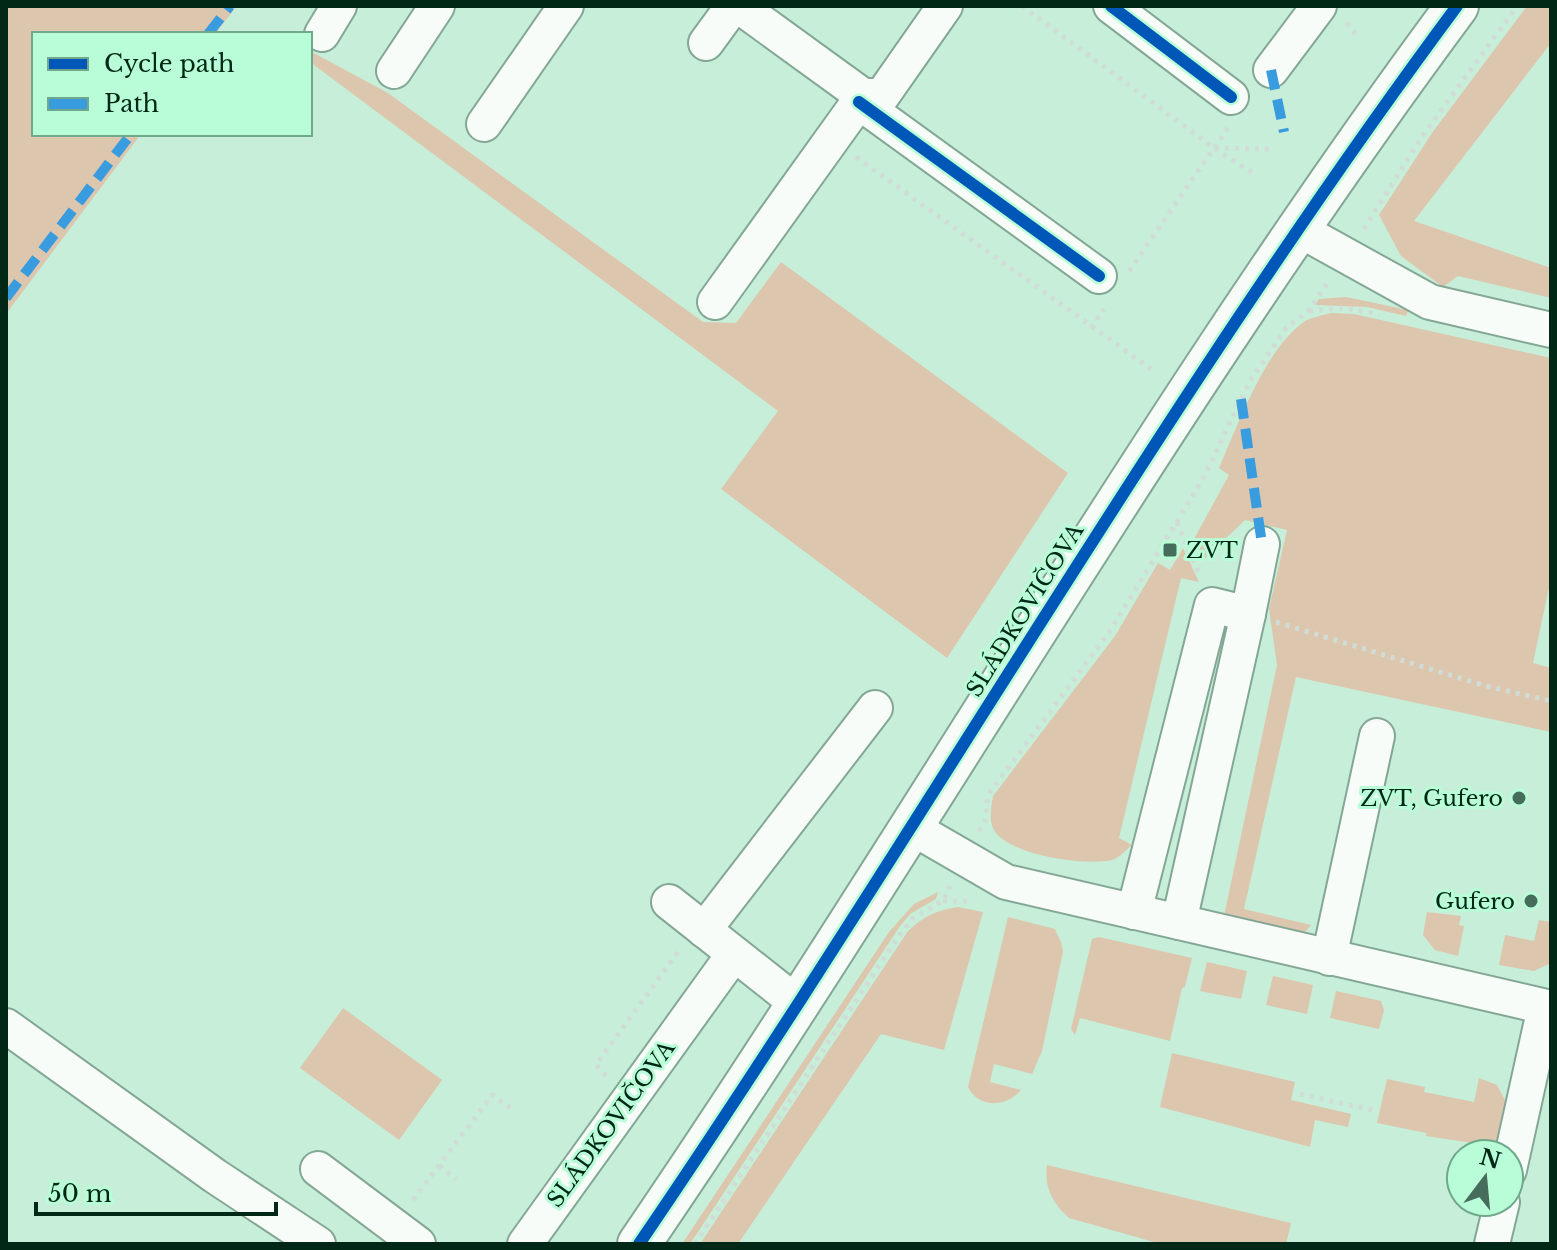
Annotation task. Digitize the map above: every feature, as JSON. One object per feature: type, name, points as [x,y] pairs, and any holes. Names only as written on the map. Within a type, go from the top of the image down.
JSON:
[{"type":"main road","name":"SLÁDKOVIČOVA","points":[[639,1244],[798,1004],[1183,399],[1383,106],[1457,6]]},
{"type":"street","points":[[394,71],[437,6]]},
{"type":"street","points":[[484,124],[566,6]]},
{"type":"street","points":[[706,43],[736,6],[1111,284]]},
{"type":"street","points":[[715,302],[861,99],[882,96],[945,6]]},
{"type":"street","points":[[1111,6],[1233,107]]},
{"type":"street","points":[[1271,70],[1319,6]]},
{"type":"street","points":[[1298,229],[1430,302],[1551,330]]},
{"type":"street","points":[[1179,922],[1262,544]]},
{"type":"street","points":[[1134,912],[1212,605],[1248,614]]},
{"type":"street","points":[[700,927],[875,708]]},
{"type":"street","points":[[1329,958],[1377,736]]},
{"type":"street","points":[[911,827],[1006,882],[1548,1007],[1517,1138]]},
{"type":"street","points":[[669,902],[798,1004]]},
{"type":"street","name":"SLÁDKOVIČOVA","points":[[525,1244],[734,954]]},
{"type":"street","points":[[6,1026],[215,1176],[318,1244]]},
{"type":"street","points":[[318,1169],[406,1235]]},
{"type":"street","points":[[1492,1244],[1498,1218]]},
{"type":"path","points":[[1022,6],[1214,148],[1254,174]]},
{"type":"path","points":[[695,1244],[896,940],[913,918],[943,901],[985,822],[988,795],[1110,631],[1204,477],[1249,383],[1286,328],[1308,311],[1419,141],[1517,6]]},
{"type":"path","points":[[1091,328],[1111,284],[1214,148],[1233,107]]},
{"type":"path","points":[[832,140],[1151,369]]},
{"type":"path","points":[[1214,148],[1273,149]]},
{"type":"path","points":[[1308,311],[1344,308],[1415,323],[1430,302]]},
{"type":"path","points":[[1177,521],[1212,605]]},
{"type":"path","points":[[1248,614],[1486,686],[1551,701]]},
{"type":"path","points":[[609,1079],[596,1065],[700,927]]},
{"type":"path","points":[[1300,1094],[1372,1110]]},
{"type":"path","points":[[406,1235],[439,1166],[492,1095],[510,1108]]},
{"type":"path","points":[[439,1166],[456,1179]]},
{"type":"shaded area","points":[[6,6],[236,7],[217,32],[32,32],[32,136],[140,136],[6,314]]},
{"type":"shaded area","points":[[1527,6],[1551,6],[1551,43],[1414,221],[1551,268],[1551,298],[1458,276],[1443,287],[1401,256],[1379,215],[1432,133]]},
{"type":"shaded area","points":[[312,52],[388,93],[703,322],[736,323],[781,262],[1068,473],[947,658],[721,489],[778,411],[312,63]]},
{"type":"shaded area","points":[[1346,297],[1408,310],[1406,316],[1367,307],[1315,305],[1319,299]]},
{"type":"shaded area","points":[[1331,313],[1354,314],[1551,358],[1551,578],[1533,663],[1551,668],[1551,732],[1296,677],[1244,909],[1311,925],[1305,932],[1294,935],[1224,916],[1277,665],[1269,609],[1287,530],[1245,520],[1203,560],[1194,539],[1229,475],[1219,468],[1267,366],[1293,331],[1307,320]]},
{"type":"shaded area","points":[[1183,548],[1199,582],[1181,578],[1119,838],[1132,845],[1112,860],[1085,862],[1034,853],[1005,841],[992,825],[993,796],[1115,636],[1158,563],[1170,570]]},
{"type":"shaded area","points":[[938,892],[936,899],[910,914],[898,929],[690,1244],[682,1244],[889,932],[914,904]]},
{"type":"shaded area","points":[[958,907],[983,912],[944,1050],[881,1034],[738,1244],[700,1244],[908,931],[931,914]]},
{"type":"shaded area","points":[[1427,912],[1461,916],[1459,925],[1464,926],[1458,956],[1435,950],[1423,935]]},
{"type":"shaded area","points":[[1008,917],[1055,929],[1063,952],[1042,1051],[1032,1074],[994,1064],[990,1082],[1021,1090],[1008,1100],[993,1103],[979,1099],[968,1087]]},
{"type":"shaded area","points":[[1539,920],[1551,922],[1551,963],[1534,971],[1499,965],[1505,935],[1534,941]]},
{"type":"shaded area","points":[[1099,937],[1192,958],[1170,1041],[1080,1018],[1075,1035],[1071,1029],[1092,939]]},
{"type":"shaded area","points":[[1207,962],[1247,971],[1241,999],[1200,991]]},
{"type":"shaded area","points":[[1273,976],[1313,985],[1307,1014],[1266,1005]]},
{"type":"shaded area","points":[[1336,991],[1381,1001],[1384,1010],[1379,1029],[1330,1018]]},
{"type":"shaded area","points":[[343,1008],[442,1080],[399,1140],[300,1068]]},
{"type":"shaded area","points":[[1172,1053],[1295,1082],[1291,1100],[1351,1114],[1348,1127],[1315,1120],[1310,1147],[1160,1107]]},
{"type":"shaded area","points":[[1479,1078],[1497,1085],[1508,1106],[1501,1138],[1445,1139],[1377,1123],[1387,1079],[1425,1087],[1424,1092],[1474,1102]]},
{"type":"shaded area","points":[[1047,1165],[1291,1223],[1286,1244],[1161,1244],[1069,1218],[1050,1194]]},
{"type":"marked path","points":[[210,32],[230,6]]},
{"type":"marked path","points":[[1271,70],[1284,132]]},
{"type":"marked path","points":[[6,298],[129,136]]},
{"type":"marked path","points":[[1241,399],[1262,544]]},
{"type":"cycle path","points":[[1111,6],[1231,97]]},
{"type":"cycle path","points":[[639,1244],[843,934],[1244,309],[1457,6]]},
{"type":"cycle path","points":[[859,102],[1099,276]]},
{"type":"place","name":"ZVT","points":[[1170,550]]},
{"type":"place","name":"ZVT, Gufero","points":[[1519,798]]},
{"type":"place","name":"Gufero","points":[[1531,901]]}]
